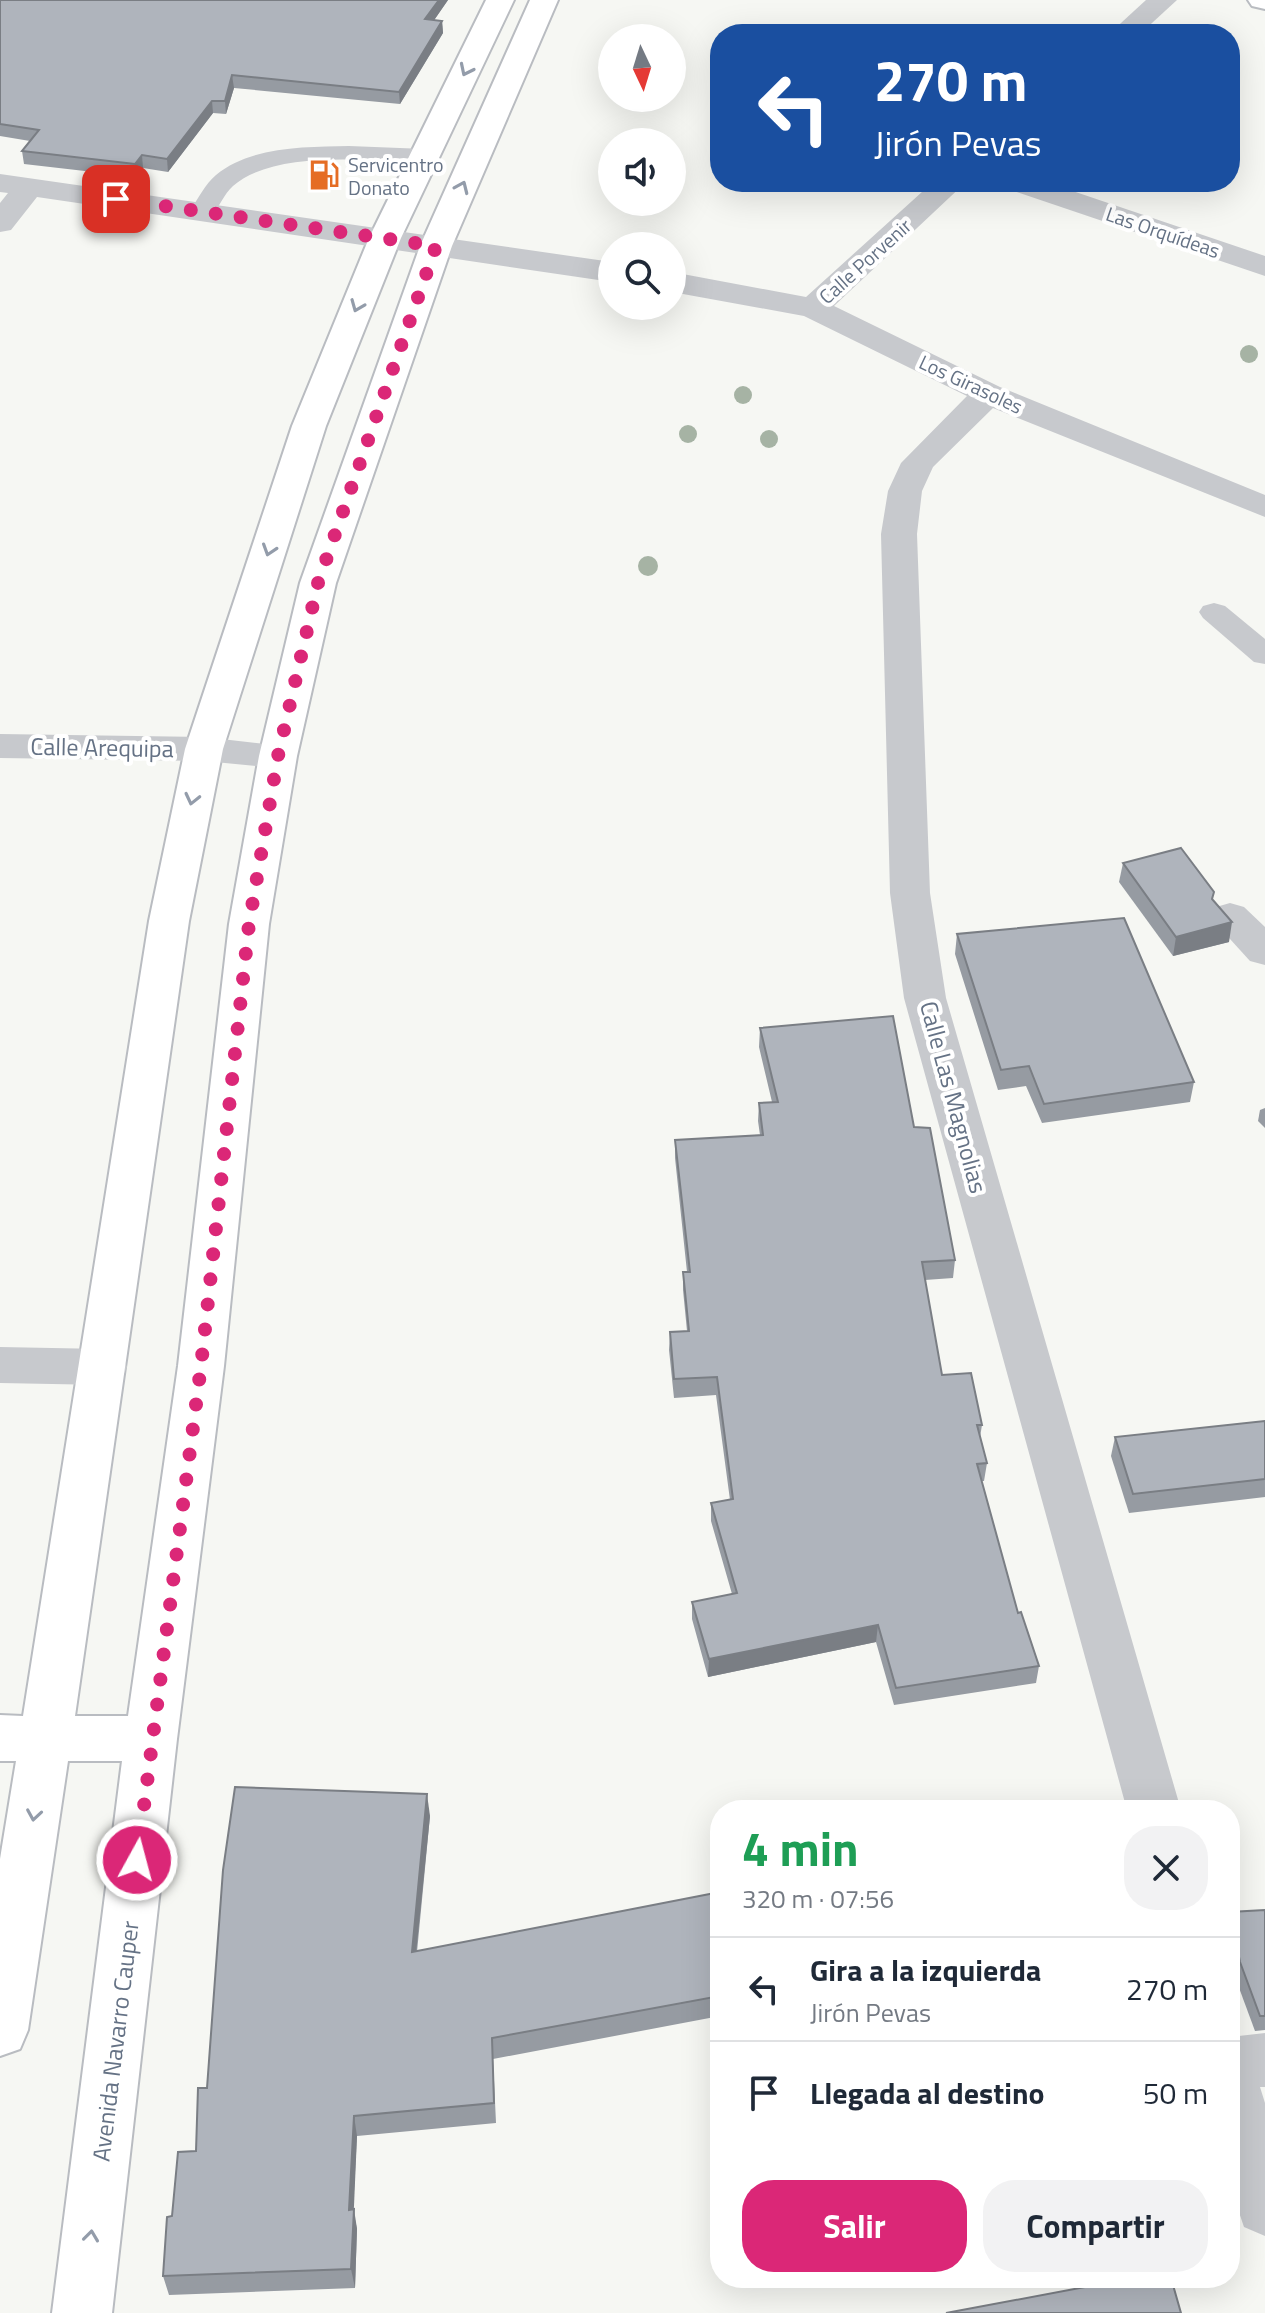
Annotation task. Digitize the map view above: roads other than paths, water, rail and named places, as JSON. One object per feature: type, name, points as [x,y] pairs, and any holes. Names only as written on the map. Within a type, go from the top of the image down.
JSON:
[{"type":"street","points":[[0,2030],[23,1738],[104,1367],[169,921],[204,749],[309,426],[385,238],[500,0]]},
{"type":"street","name":"Avenida Navarro Cauper","points":[[82,2313],[151,1739],[201,1366],[249,924],[278,756],[318,583],[436,246],[544,0]]},
{"type":"street","points":[[1135,24],[1163,0]]},
{"type":"street","points":[[0,223],[14,185],[598,270]]},
{"type":"street","name":"Calle Porvenir","points":[[813,308],[940,192]]},
{"type":"street","name":"Las Orquídeas","points":[[1045,192],[1265,267]]},
{"type":"street","name":"Los Girasoles","points":[[686,285],[813,308],[988,394],[1265,507]]},
{"type":"street","name":"Calle Las Magnolias","points":[[988,394],[918,463],[905,491],[899,534],[910,893],[925,998],[1151,1800]]},
{"type":"street","name":"Calle Arequipa","points":[[0,746],[204,749],[278,756]]},
{"type":"street","points":[[1230,917],[1265,951]]},
{"type":"street","points":[[0,1365],[104,1367]]},
{"type":"street","points":[[23,1738],[151,1739]]},
{"type":"street","points":[[1240,2063],[1265,2060]]},
{"type":"street","points":[[1240,2116],[1265,2207]]},
{"type":"lane","points":[[203,211],[225,179],[257,164],[309,153],[425,156]]},
{"type":"lane","points":[[1214,612],[1265,655]]},
{"type":"place","name":"Servicentro Donato","points":[[324,175]]}]
